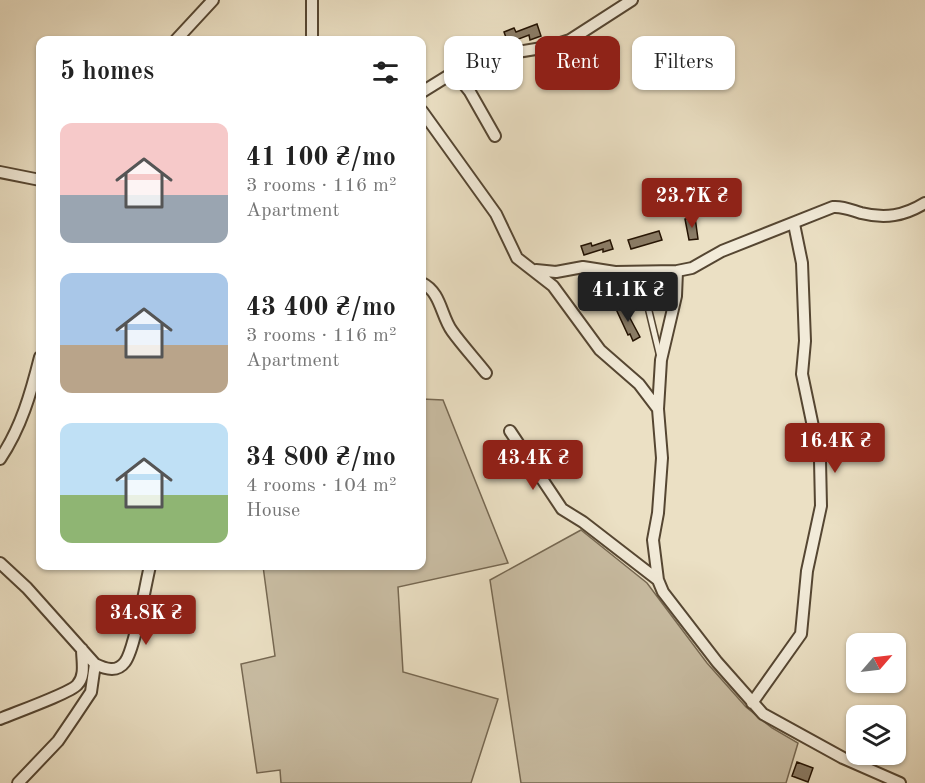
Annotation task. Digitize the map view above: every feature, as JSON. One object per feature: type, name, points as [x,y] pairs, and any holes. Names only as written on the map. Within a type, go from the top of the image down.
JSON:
[{"type":"street","points":[[180,36],[213,0]]},
{"type":"street","points":[[312,0],[312,36]]},
{"type":"street","points":[[523,51],[570,40],[595,21],[632,0]]},
{"type":"street","points":[[426,90],[444,79]]},
{"type":"street","points":[[468,90],[495,136]]},
{"type":"street","points":[[426,117],[496,214],[517,258],[553,286],[600,350],[639,384],[658,409]]},
{"type":"street","points":[[0,172],[36,179]]},
{"type":"street","points":[[532,269],[546,272],[583,267],[615,272],[677,272],[692,268],[722,251],[833,207],[841,206],[872,215],[898,216],[925,203]]},
{"type":"street","points":[[752,702],[801,634],[807,571],[821,506],[820,459],[802,374],[805,341],[802,263],[794,224]]},
{"type":"street","points":[[677,272],[676,296],[662,360],[658,409],[662,458],[658,513],[653,540],[658,580],[663,592],[764,714],[789,730],[843,758],[900,783]]},
{"type":"street","points":[[426,285],[442,306],[450,329],[486,373]]},
{"type":"street","points":[[0,459],[15,436],[36,375]]},
{"type":"street","points":[[510,430],[562,509],[583,522],[658,580]]},
{"type":"street","points":[[0,563],[27,588],[95,664],[106,669],[116,669],[124,664],[130,650],[149,570]]},
{"type":"street","points":[[0,719],[64,693],[77,685],[83,673],[82,649]]},
{"type":"street","points":[[18,783],[58,741],[75,717],[91,692],[95,664]]},
{"type":"lane","points":[[648,306],[657,351],[662,360]]},
{"type":"shaded area","points":[[426,399],[443,400],[508,563],[398,587],[403,672],[498,699],[471,783],[281,783],[280,770],[257,773],[241,664],[275,656],[264,570],[426,570]]},
{"type":"shaded area","points":[[581,530],[647,583],[707,663],[746,707],[772,728],[798,743],[786,783],[521,783],[490,580]]},
{"type":"building","points":[[537,24],[541,36],[535,36],[530,40],[529,35],[523,37],[505,36],[504,32],[514,28],[516,32]]},
{"type":"building","points":[[695,217],[698,239],[689,240],[685,219]]},
{"type":"building","points":[[659,231],[662,240],[631,249],[628,240]]},
{"type":"building","points":[[610,240],[613,249],[603,252],[603,249],[584,255],[581,246],[591,243],[592,246]]},
{"type":"building","points":[[650,279],[651,283],[663,279],[666,287],[658,290],[660,297],[636,304],[633,294],[638,292],[636,281]]},
{"type":"building","points":[[623,305],[640,337],[633,341],[616,309]]},
{"type":"building","points":[[797,762],[813,768],[808,782],[792,776]]}]
